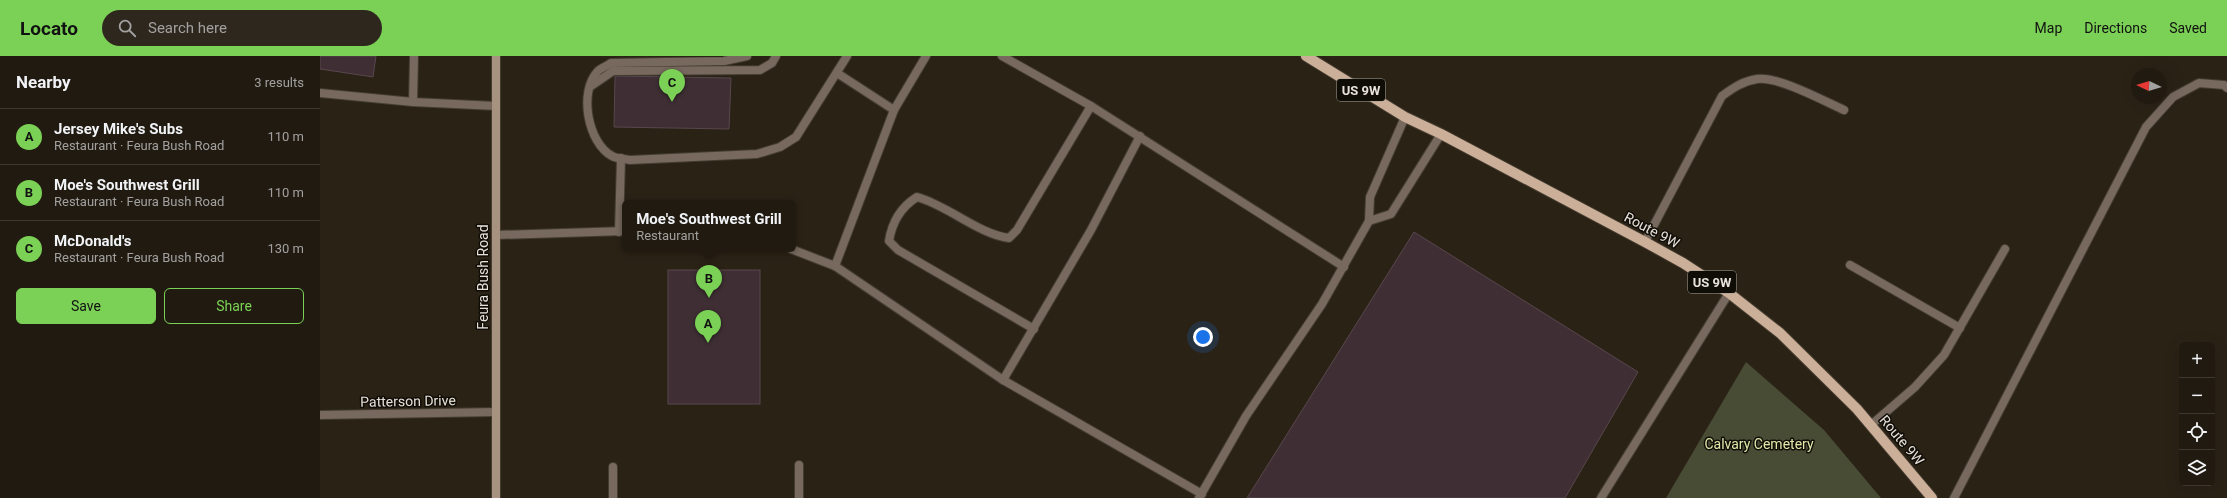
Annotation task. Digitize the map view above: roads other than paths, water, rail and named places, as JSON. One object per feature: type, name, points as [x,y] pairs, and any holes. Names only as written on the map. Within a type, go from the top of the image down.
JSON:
[{"type":"main road","name":"Feura Bush Road","points":[[496,56],[496,498]]},
{"type":"main road","name":"Route 9W","points":[[1306,56],[1319,59],[1405,117],[1441,134],[1645,242],[1683,263],[1729,293],[1780,333],[1871,425],[1932,498]]},
{"type":"street","points":[[413,102],[414,56]]},
{"type":"street","points":[[747,56],[724,61],[611,63],[598,71],[589,87],[587,102],[596,138],[601,147],[613,156],[630,160],[757,154],[780,147],[796,136],[847,56]]},
{"type":"street","points":[[589,87],[613,72],[760,70],[772,63],[776,56]]},
{"type":"street","points":[[835,266],[894,110],[926,56]]},
{"type":"street","points":[[1002,56],[1091,106],[1140,136],[1344,267]]},
{"type":"street","points":[[837,73],[894,110]]},
{"type":"street","points":[[1645,242],[1722,96],[1740,84],[1759,78],[1784,83],[1844,110]]},
{"type":"street","points":[[1954,498],[2146,127],[2173,97],[2199,83],[2224,85],[2227,88]]},
{"type":"street","points":[[320,93],[413,102],[496,106]]},
{"type":"street","points":[[1034,329],[898,250],[889,241],[892,226],[906,204],[917,197],[934,202],[997,236],[1009,238],[1017,230],[1091,106]]},
{"type":"street","points":[[796,251],[835,266],[1003,380],[1201,496],[1246,416],[1322,304],[1369,221],[1370,197],[1405,117]]},
{"type":"street","points":[[1369,221],[1391,214],[1441,134]]},
{"type":"street","points":[[1003,380],[1091,230],[1140,136]]},
{"type":"street","points":[[496,235],[622,231],[620,158]]},
{"type":"street","points":[[1871,425],[1915,387],[1944,355],[2005,249]]},
{"type":"street","points":[[1850,265],[1960,328]]},
{"type":"street","points":[[1600,498],[1729,293]]},
{"type":"street","name":"Patterson Drive","points":[[320,415],[496,412]]},
{"type":"street","points":[[798,465],[799,498]]},
{"type":"street","points":[[613,467],[613,498]]},
{"type":"place","name":"McDonald's","points":[[672,102]]},
{"type":"place","name":"Moe's Southwest Grill","points":[[709,298]]},
{"type":"place","name":"Jersey Mike's Subs","points":[[708,343]]},
{"type":"park label","name":"Calvary Cemetery","points":[[1759,444]]}]
